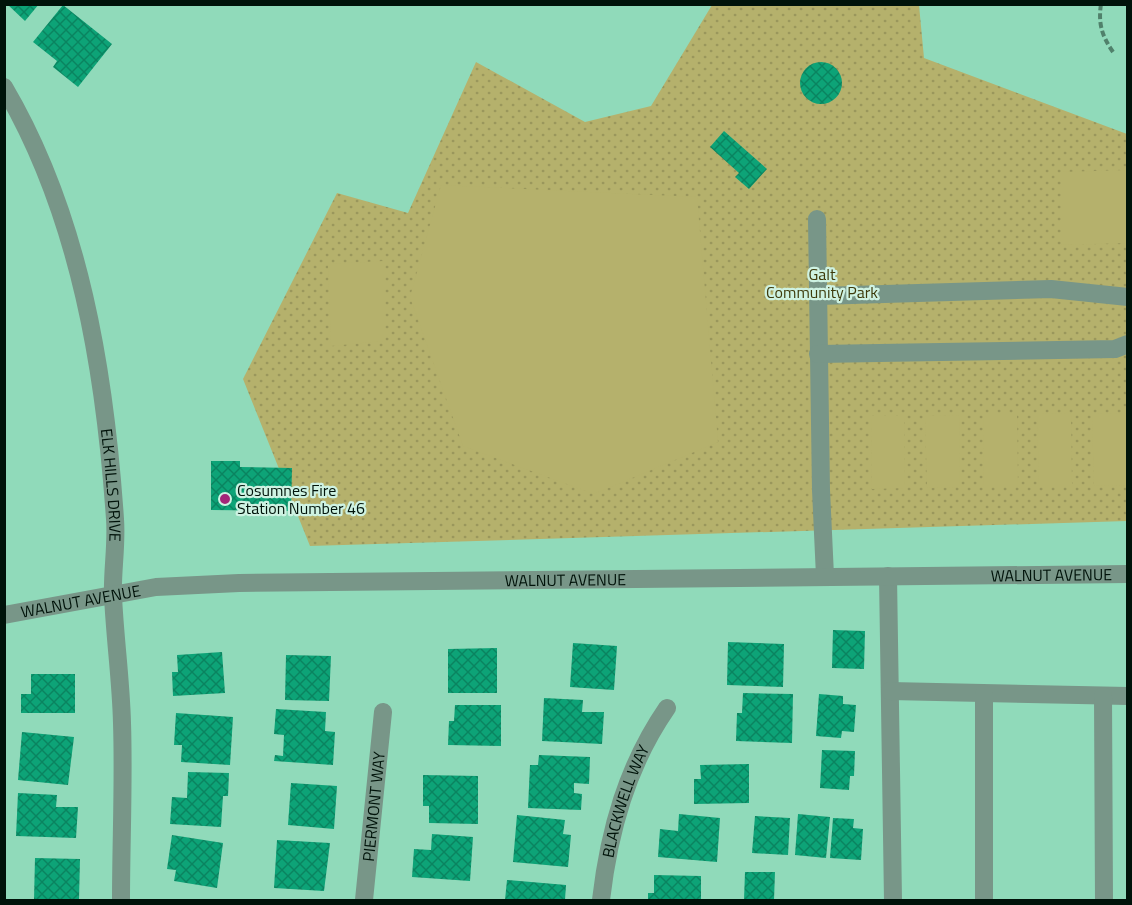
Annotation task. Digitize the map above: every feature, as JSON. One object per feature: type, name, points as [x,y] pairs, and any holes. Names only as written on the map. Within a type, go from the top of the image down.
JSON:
[{"type":"street","name":"ELK HILLS DRIVE","points":[[4,87],[23,119],[50,180],[75,264],[94,342],[105,408],[115,522],[113,594],[122,724],[121,900]]},
{"type":"street","points":[[817,219],[825,576]]},
{"type":"street","points":[[818,296],[1051,289],[1128,297]]},
{"type":"street","points":[[819,354],[1115,349],[1128,344]]},
{"type":"street","name":"WALNUT AVENUE","points":[[4,615],[156,587],[238,584],[1128,574]]},
{"type":"street","points":[[888,576],[893,900]]},
{"type":"street","points":[[890,691],[1128,696]]},
{"type":"street","points":[[984,694],[984,900]]},
{"type":"street","points":[[1103,696],[1104,900]]},
{"type":"street","name":"BLACKWELL WAY","points":[[601,900],[606,862],[618,809],[637,758],[667,708]]},
{"type":"street","name":"PIERMONT WAY","points":[[364,900],[383,712]]},
{"type":"path","points":[[1101,4],[1099,18],[1103,37],[1113,52]]},
{"type":"green space","name":"Galt Community Park","points":[[712,5],[919,5],[924,58],[1127,134],[1127,521],[310,546],[243,379],[337,193],[408,213],[476,62],[585,122],[651,106]]},
{"type":"green space","points":[[1127,170],[1127,243],[1061,245],[1061,172]]},
{"type":"green space","points":[[441,185],[697,197],[718,442],[594,494],[463,446],[410,297]]},
{"type":"green space","points":[[383,261],[383,341],[331,346],[328,264]]},
{"type":"green space","points":[[1071,413],[1072,485],[1039,485],[1037,414]]},
{"type":"green space","points":[[1126,413],[1127,485],[1094,486],[1092,414]]},
{"type":"green space","points":[[959,415],[960,487],[927,488],[925,416]]},
{"type":"green space","points":[[983,415],[1017,415],[1018,487],[984,487]]},
{"type":"green space","points":[[871,416],[904,416],[905,488],[872,489]]},
{"type":"building","points":[[7,4],[39,4],[25,21]]},
{"type":"building","points":[[63,5],[112,44],[78,87],[53,67],[57,61],[33,42]]},
{"type":"building","points":[[821,62],[836,68],[842,83],[836,98],[821,104],[806,98],[800,83],[806,68]]},
{"type":"building","points":[[724,131],[767,169],[749,189],[735,177],[739,173],[710,147]]},
{"type":"building","points":[[211,461],[240,461],[240,467],[292,468],[291,511],[211,510]]},
{"type":"building","points":[[833,630],[865,631],[864,669],[832,668]]},
{"type":"building","points":[[728,642],[784,644],[783,687],[727,685]]},
{"type":"building","points":[[573,643],[617,646],[614,690],[570,687]]},
{"type":"building","points":[[497,648],[497,693],[448,693],[448,649]]},
{"type":"building","points":[[222,652],[225,693],[173,696],[172,672],[178,672],[177,655]]},
{"type":"building","points":[[286,655],[331,656],[329,701],[285,700]]},
{"type":"building","points":[[31,674],[75,674],[75,713],[21,713],[21,694],[31,694]]},
{"type":"building","points":[[743,693],[793,694],[792,743],[736,741],[737,713],[742,713]]},
{"type":"building","points":[[819,694],[843,696],[843,704],[856,705],[854,732],[842,731],[841,738],[816,736]]},
{"type":"building","points":[[544,698],[583,700],[582,712],[604,712],[602,744],[542,741]]},
{"type":"building","points":[[455,705],[501,705],[501,746],[448,745],[449,721],[454,721]]},
{"type":"building","points":[[276,709],[326,712],[325,731],[335,732],[333,765],[274,761],[275,755],[283,756],[284,735],[274,734]]},
{"type":"building","points":[[176,713],[233,717],[230,765],[181,762],[182,745],[174,745]]},
{"type":"building","points":[[22,732],[74,737],[68,785],[18,780]]},
{"type":"building","points":[[822,750],[855,751],[854,776],[850,776],[849,790],[820,788]]},
{"type":"building","points":[[539,755],[590,757],[589,784],[574,783],[574,793],[582,794],[581,810],[528,808],[530,765],[538,765]]},
{"type":"building","points":[[749,764],[749,803],[694,804],[694,779],[701,779],[700,765]]},
{"type":"building","points":[[188,772],[229,773],[228,796],[223,796],[221,827],[170,824],[172,797],[187,798]]},
{"type":"building","points":[[423,775],[478,776],[478,824],[429,823],[429,806],[423,806]]},
{"type":"building","points":[[291,783],[337,786],[334,829],[288,825]]},
{"type":"building","points":[[18,793],[57,795],[56,807],[78,807],[76,838],[16,836]]},
{"type":"building","points":[[679,814],[720,818],[717,862],[658,857],[660,829],[678,831]]},
{"type":"building","points":[[798,814],[830,817],[826,858],[795,855]]},
{"type":"building","points":[[517,815],[565,820],[563,834],[571,835],[568,867],[513,862]]},
{"type":"building","points":[[755,816],[790,818],[788,855],[752,853]]},
{"type":"building","points":[[833,818],[854,819],[853,828],[863,829],[861,860],[830,858]]},
{"type":"building","points":[[432,834],[473,837],[470,881],[412,877],[414,849],[431,850]]},
{"type":"building","points":[[172,835],[223,843],[217,888],[174,881],[176,870],[167,869]]},
{"type":"building","points":[[277,840],[330,843],[324,891],[274,888]]},
{"type":"building","points":[[35,858],[80,859],[79,900],[34,900]]},
{"type":"building","points":[[745,872],[775,872],[774,900],[744,900]]},
{"type":"building","points":[[654,875],[701,876],[701,900],[648,900],[648,893],[654,893]]},
{"type":"building","points":[[507,880],[566,885],[565,900],[505,900]]},
{"type":"place","name":"Cosumnes Fire Station Number 46","points":[[225,499]]}]
